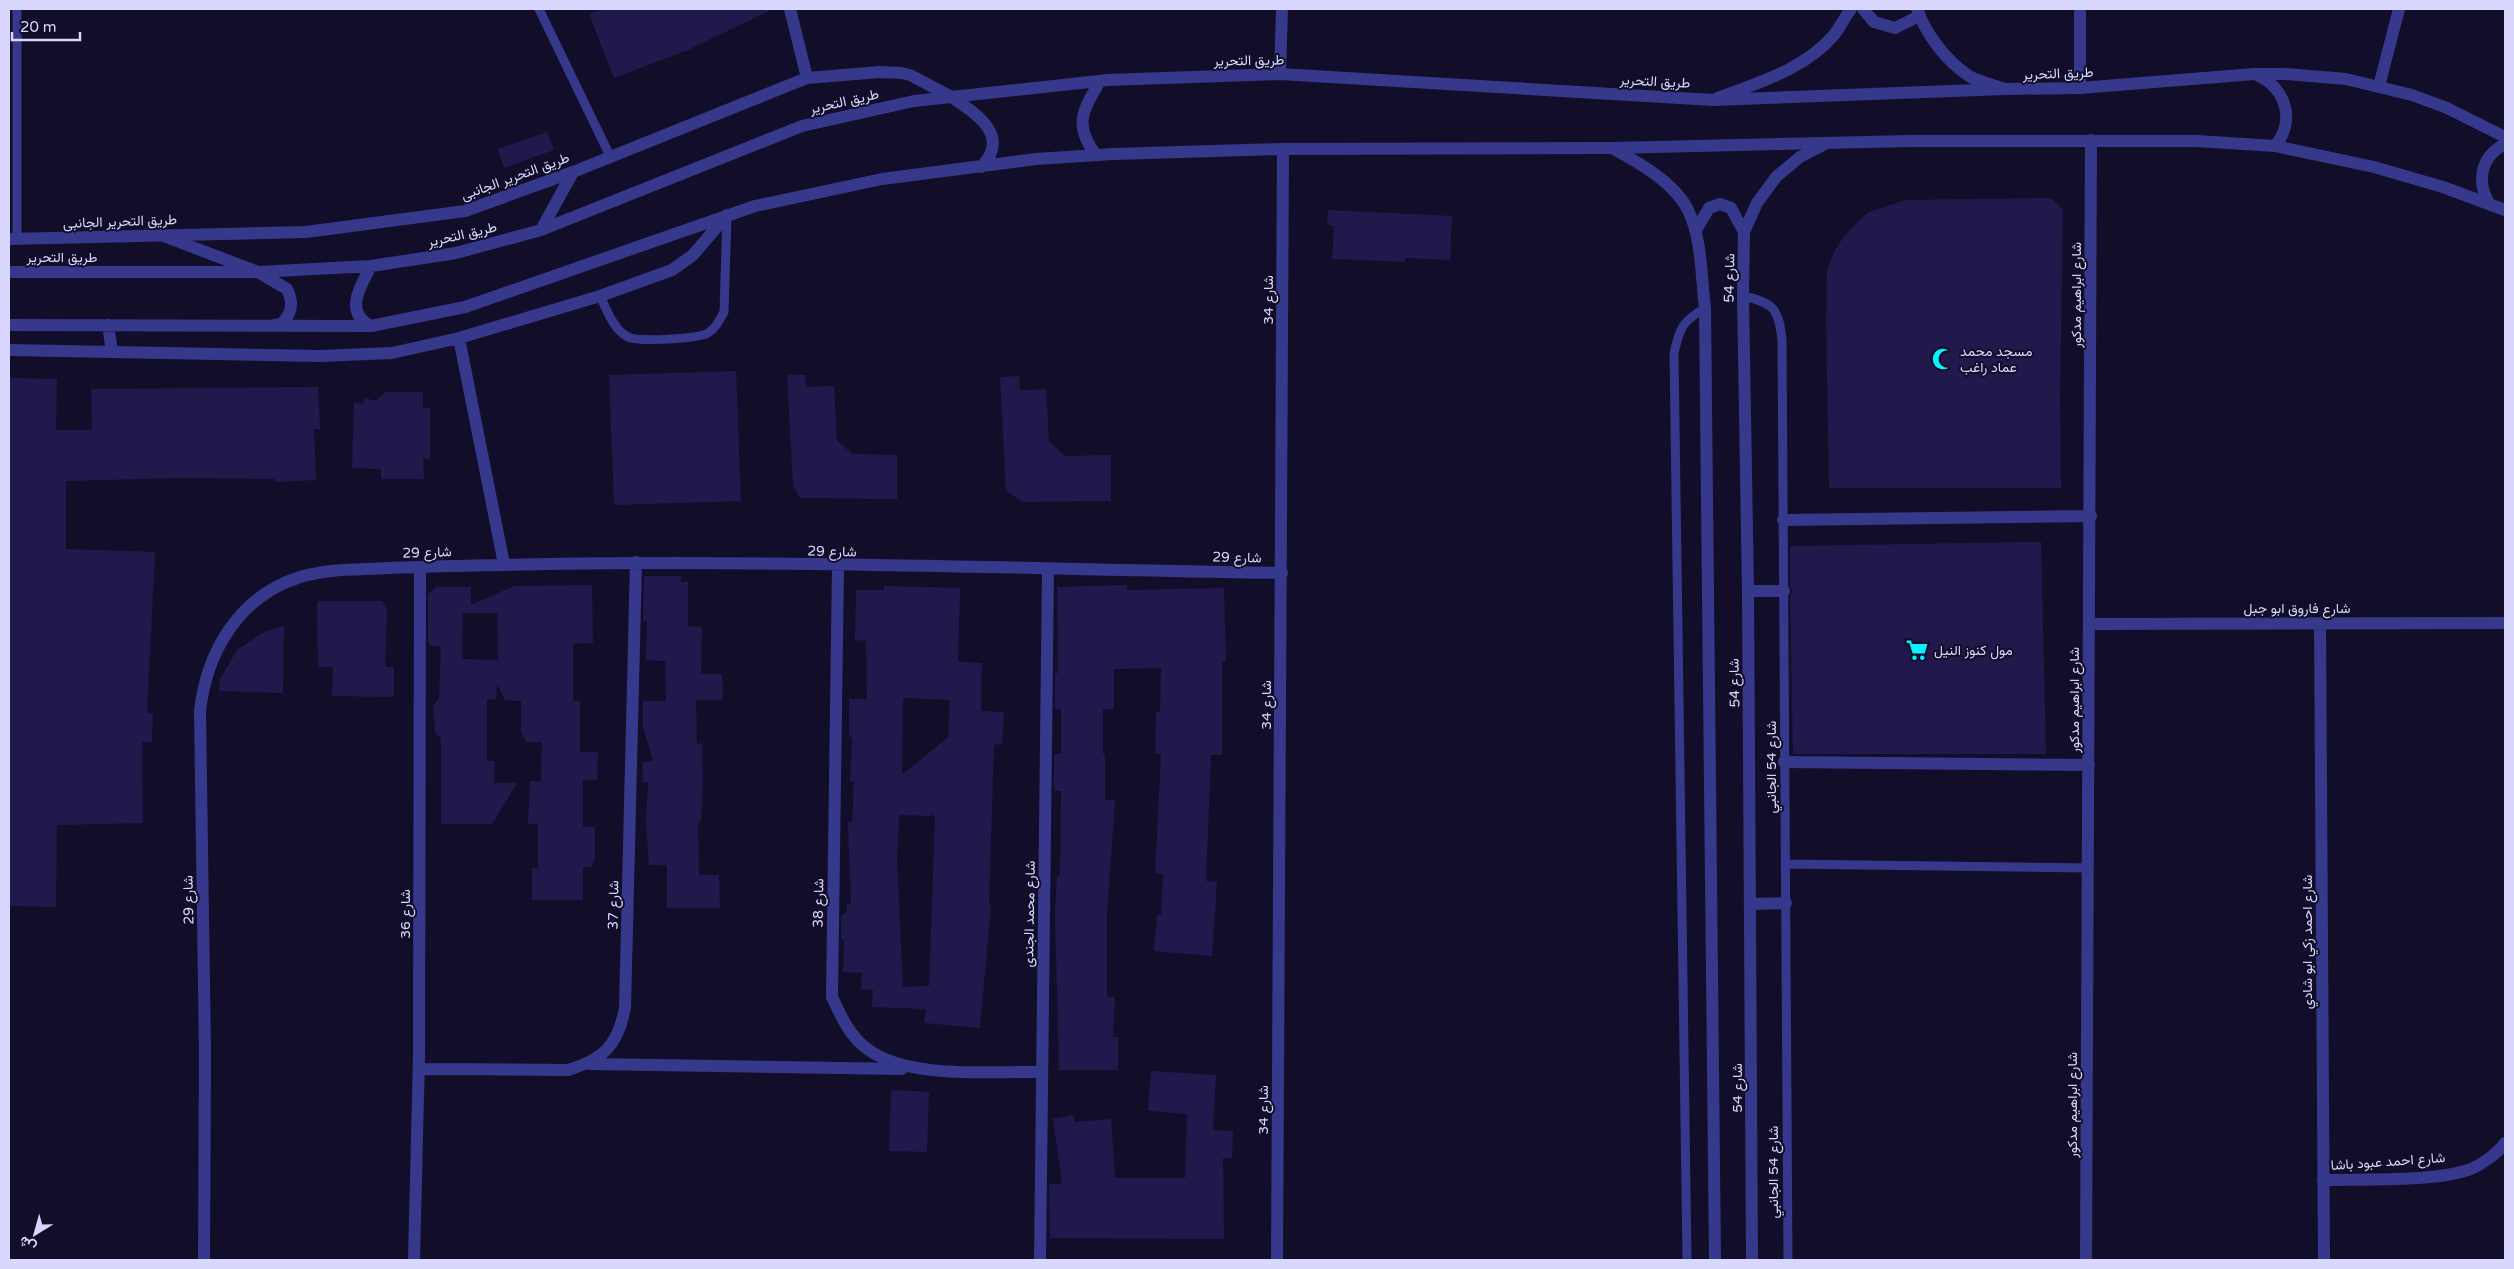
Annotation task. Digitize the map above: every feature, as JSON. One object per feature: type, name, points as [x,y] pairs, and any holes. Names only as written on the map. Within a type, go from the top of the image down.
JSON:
[{"type":"street","points":[[790,9],[807,78]]},
{"type":"street","points":[[1280,74],[1282,9]]},
{"type":"street","points":[[1713,100],[1783,73],[1810,57],[1834,35],[1851,9]]},
{"type":"street","points":[[1863,9],[1874,22],[1895,28],[1918,12],[1942,52],[1969,76],[2005,89]]},
{"type":"street","points":[[2080,9],[2080,88]]},
{"type":"street","points":[[2379,86],[2399,9]]},
{"type":"street","points":[[2396,24],[2403,9]]},
{"type":"street","name":"طريق التحرير الجانبى","points":[[13,239],[306,232],[465,211],[573,172],[807,78],[880,72],[910,75],[950,96],[982,119],[988,128],[992,149],[989,159],[981,168]]},
{"type":"street","name":"طريق التحرير","points":[[9,272],[258,272],[371,266],[456,253],[541,230],[802,126],[904,103],[950,96],[1100,81],[1280,74],[1713,100],[2080,88],[2254,74],[2315,75],[2379,86],[2412,95],[2447,108],[2505,137]]},
{"type":"street","points":[[2254,74],[2266,79],[2276,88],[2283,98],[2287,110],[2284,136],[2275,146]]},
{"type":"street","points":[[1096,155],[1086,139],[1082,119],[1084,108],[1100,81]]},
{"type":"street","points":[[9,325],[371,326],[465,306],[543,281],[755,206],[882,179],[981,168],[1036,159],[1096,155],[1283,149],[1612,148],[2092,140],[2197,142],[2275,146],[2374,166],[2443,186],[2505,210]]},
{"type":"street","name":"شارع ابراهيم مدكور","points":[[2086,1260],[2092,140]]},
{"type":"street","name":"شارع 54","points":[[1752,1260],[1751,904],[1743,296],[1744,232],[1757,203],[1776,178],[1800,158],[1827,143]]},
{"type":"street","points":[[2490,204],[2482,188],[2483,168],[2494,151],[2505,144]]},
{"type":"street","name":"شارع 54","points":[[1612,148],[1642,164],[1667,184],[1688,208],[1696,230],[1705,308],[1715,1260]]},
{"type":"street","name":"شارع 34","points":[[1277,1260],[1283,149]]},
{"type":"street","points":[[541,230],[573,172]]},
{"type":"street","points":[[1696,230],[1708,208],[1720,204],[1731,208],[1744,232]]},
{"type":"street","points":[[9,350],[320,356],[383,354],[459,338],[600,296],[684,263],[727,215]]},
{"type":"street","points":[[160,235],[258,272],[287,290],[292,304],[287,319],[281,324],[272,326]]},
{"type":"street","points":[[371,266],[356,295],[355,303],[360,318],[371,326]]},
{"type":"street","points":[[108,325],[112,352]]},
{"type":"street","points":[[459,338],[504,564]]},
{"type":"street","points":[[1783,520],[2090,516]]},
{"type":"street","name":"شارع 29","points":[[204,1260],[205,1053],[200,712],[203,686],[210,662],[224,635],[244,611],[268,592],[295,579],[325,571],[504,564],[636,562],[1282,573]]},
{"type":"street","name":"شارع 37","points":[[419,1069],[568,1070],[590,1064],[608,1050],[621,1030],[625,1008],[636,562]]},
{"type":"street","name":"شارع 38","points":[[838,566],[832,997],[845,1025],[866,1048],[892,1063],[922,1070],[1042,1072]]},
{"type":"street","name":"شارع 36","points":[[414,1260],[419,1069],[420,567]]},
{"type":"street","name":"شارع محمد الجندى","points":[[1040,1260],[1048,569]]},
{"type":"street","points":[[1748,591],[1784,591]]},
{"type":"street","name":"شارع احمد زكي ابو شادي","points":[[2320,623],[2324,1260]]},
{"type":"street","name":"شارع فاروق ابو جبل","points":[[2090,624],[2505,623]]},
{"type":"street","points":[[1784,762],[2089,765]]},
{"type":"street","points":[[1751,904],[1786,903]]},
{"type":"street","points":[[590,1064],[922,1070]]},
{"type":"street","name":"شارع احمد عبود باشا","points":[[2323,1180],[2431,1176],[2469,1169],[2501,1149],[2505,1143]]},
{"type":"lane","points":[[13,239],[13,56],[17,9]]},
{"type":"lane","points":[[539,9],[610,156]]},
{"type":"lane","points":[[600,296],[618,330],[628,337],[643,341],[706,334],[717,326],[724,312],[727,215]]},
{"type":"lane","name":"شارع 54 الجانبي","points":[[1743,296],[1765,301],[1780,318],[1784,591],[1788,1260]]},
{"type":"lane","points":[[1687,1260],[1674,354],[1677,336],[1687,319],[1705,308]]},
{"type":"lane","points":[[1785,864],[2088,868]]},
{"type":"building","points":[[603,9],[773,9],[688,50],[614,78],[589,14]]},
{"type":"building","points":[[547,132],[554,150],[504,168],[498,149]]},
{"type":"building","name":"مسجد محمد عماد راغب","points":[[2051,198],[2063,210],[2060,397],[2061,488],[1829,488],[1827,271],[1834,252],[1844,236],[1867,213],[1905,200]]},
{"type":"building","points":[[1328,210],[1452,216],[1450,260],[1405,258],[1405,262],[1332,259],[1334,227],[1327,224]]},
{"type":"building","points":[[736,371],[741,501],[614,505],[609,375]]},
{"type":"building","points":[[787,375],[805,375],[806,387],[834,386],[837,441],[853,454],[897,455],[897,499],[800,498],[793,486]]},
{"type":"building","points":[[1019,376],[1020,390],[1046,389],[1049,441],[1065,456],[1111,455],[1111,501],[1023,502],[1006,491],[1000,377]]},
{"type":"building","points":[[9,378],[57,379],[56,430],[92,430],[91,389],[318,387],[320,429],[314,429],[316,480],[275,482],[275,479],[179,478],[66,481],[66,549],[155,552],[147,713],[153,713],[152,742],[142,742],[143,823],[57,825],[56,907],[9,906]]},
{"type":"building","points":[[386,392],[423,392],[423,408],[430,408],[430,459],[423,458],[424,479],[381,479],[381,469],[352,468],[354,402],[363,404],[365,398],[376,401]]},
{"type":"building","name":"مول كنوز النيل","points":[[2041,542],[2046,754],[1793,754],[1790,546]]},
{"type":"building","points":[[644,576],[681,576],[681,582],[688,582],[688,626],[702,627],[701,674],[722,674],[723,700],[696,700],[697,744],[702,743],[703,786],[701,823],[698,823],[699,875],[719,875],[720,908],[667,908],[667,865],[649,865],[646,821],[648,782],[643,782],[642,762],[653,761],[643,727],[643,701],[666,701],[665,661],[646,660],[647,621],[643,621]]},
{"type":"building","points":[[592,585],[593,643],[573,644],[573,701],[580,701],[580,752],[598,752],[597,780],[583,780],[583,827],[595,827],[595,858],[591,867],[583,867],[583,900],[532,900],[532,868],[538,868],[538,824],[528,824],[530,781],[541,781],[542,742],[526,742],[521,732],[521,701],[505,700],[497,684],[496,700],[487,699],[487,761],[495,761],[494,783],[517,783],[492,824],[441,824],[441,738],[435,734],[433,706],[439,699],[441,646],[431,646],[428,642],[428,594],[437,587],[471,587],[471,605],[514,586]],"holes":[[[463,613],[497,613],[498,660],[462,659]]]},
{"type":"building","points":[[1127,585],[1127,590],[1224,588],[1226,661],[1222,663],[1222,755],[1211,755],[1206,881],[1217,882],[1212,956],[1154,951],[1157,915],[1161,915],[1163,874],[1155,873],[1161,754],[1155,754],[1156,712],[1160,712],[1161,668],[1114,669],[1114,709],[1103,709],[1103,754],[1105,754],[1105,800],[1115,800],[1107,914],[1107,997],[1115,997],[1113,1037],[1118,1037],[1118,1070],[1059,1070],[1055,912],[1057,875],[1060,875],[1061,791],[1054,791],[1054,754],[1061,754],[1061,709],[1055,709],[1055,673],[1058,673],[1057,587]]},
{"type":"building","points":[[884,586],[960,588],[958,662],[982,663],[981,711],[1004,712],[1002,745],[994,744],[989,904],[991,905],[980,1028],[924,1023],[926,1009],[872,1007],[873,990],[861,989],[862,973],[843,972],[844,939],[841,939],[841,917],[847,912],[847,904],[851,904],[848,822],[852,822],[854,781],[850,781],[852,737],[849,737],[849,699],[867,699],[866,641],[855,640],[856,590],[884,590]],"holes":[[[903,698],[950,700],[948,737],[902,775]],[[933,812],[933,816],[935,816],[929,986],[903,987],[897,859],[899,815],[930,816]]]},
{"type":"building","points":[[317,601],[382,601],[387,609],[385,667],[394,667],[394,697],[332,696],[333,667],[318,667]]},
{"type":"building","points":[[284,626],[283,693],[219,691],[220,679],[237,650],[266,631]]},
{"type":"building","points":[[1151,1071],[1216,1075],[1213,1130],[1233,1131],[1232,1158],[1223,1158],[1224,1239],[1050,1238],[1049,1184],[1062,1184],[1053,1119],[1074,1115],[1074,1122],[1111,1119],[1115,1178],[1185,1178],[1187,1114],[1148,1111]]},
{"type":"building","points":[[891,1090],[929,1092],[927,1152],[889,1151]]},
{"type":"place","name":"مسجد محمد عماد راغب","points":[[1943,359]]},
{"type":"place","name":"مول كنوز النيل","points":[[1917,650]]}]
